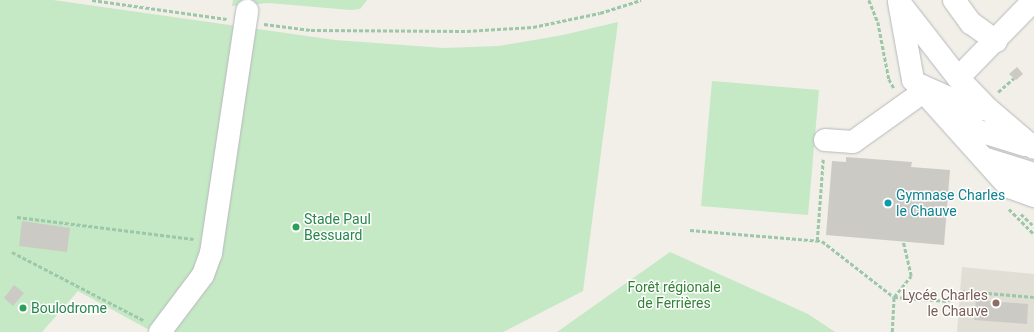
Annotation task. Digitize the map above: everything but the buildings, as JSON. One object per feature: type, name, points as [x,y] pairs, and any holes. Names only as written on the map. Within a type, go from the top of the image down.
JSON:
[{"type":"street","points":[[954,0],[971,23],[996,41]]},
{"type":"street","points":[[964,85],[996,41],[1034,0]]},
{"type":"street","points":[[898,1],[964,85],[992,101],[1008,128],[1033,152]]},
{"type":"street","points":[[898,1],[919,86],[1009,186],[1034,196]]},
{"type":"street","points":[[161,331],[203,275],[213,237],[246,16]]},
{"type":"street","points":[[825,140],[853,142],[919,86],[964,85]]},
{"type":"street","points":[[919,86],[976,110],[992,101]]},
{"type":"street","points":[[919,86],[995,127],[1008,128]]},
{"type":"street","points":[[950,122],[1015,144],[1033,152]]},
{"type":"street","points":[[967,141],[1033,152]]},
{"type":"street","points":[[989,164],[1034,174]]},
{"type":"street","points":[[989,164],[1034,185]]},
{"type":"path","points":[[92,0],[246,16],[311,30],[466,31],[533,27],[600,13],[641,0]]},
{"type":"path","points":[[992,101],[1014,78]]},
{"type":"path","points":[[817,241],[825,140]]},
{"type":"path","points":[[17,217],[204,240],[213,237]]},
{"type":"path","points":[[690,230],[822,241],[894,297],[948,301],[964,291],[1034,297]]},
{"type":"path","points":[[892,332],[894,297],[911,276],[903,242]]},
{"type":"path","points":[[12,252],[161,331]]},
{"type":"shaded area","name":"Lycée Charles le Chauve","points":[[962,267],[1034,274],[1034,332],[957,332]]},
{"type":"green space","name":"Stade Paul Bessuard","points":[[0,0],[53,0],[335,40],[444,48],[499,46],[563,35],[618,22],[583,291],[503,332],[153,332],[78,291],[42,332],[0,332]]},
{"type":"green space","points":[[233,0],[367,0],[360,9],[350,10],[269,3],[232,6]]},
{"type":"green space","points":[[712,81],[819,90],[808,215],[701,206]]},
{"type":"green space","name":"Forêt régionale de Ferrières","points":[[670,252],[808,314],[835,332],[557,332]]},
{"type":"place","name":"Gymnase Charles le Chauve","points":[[888,203]]},
{"type":"place","name":"Stade Paul Bessuard","points":[[296,227]]},
{"type":"place","name":"Lycée Charles le Chauve","points":[[996,303]]},
{"type":"place","name":"Boulodrome","points":[[23,308]]}]
